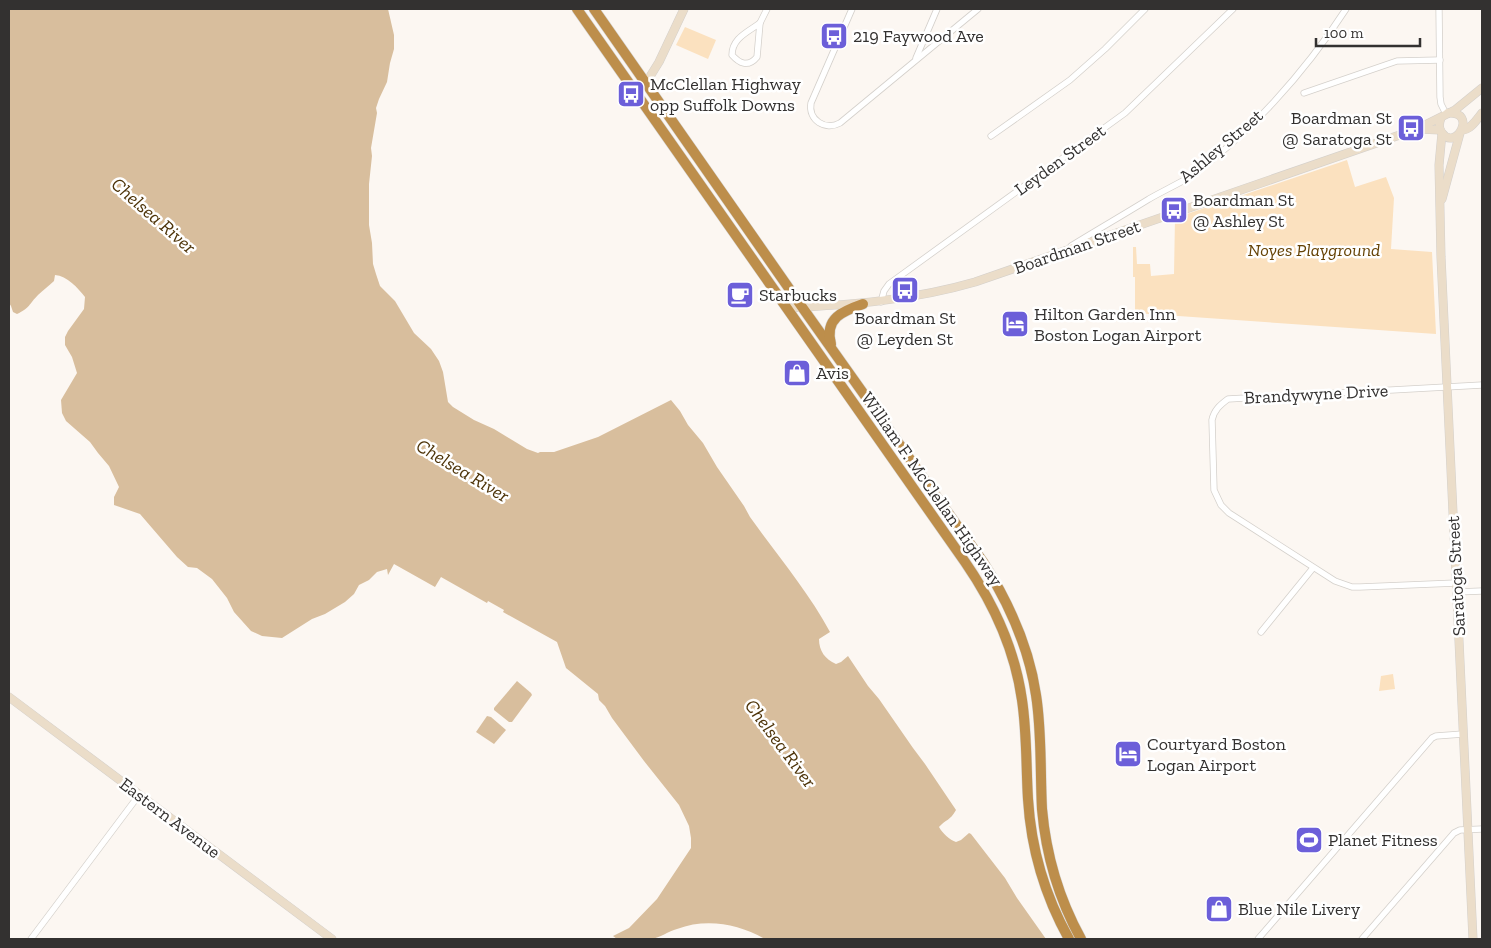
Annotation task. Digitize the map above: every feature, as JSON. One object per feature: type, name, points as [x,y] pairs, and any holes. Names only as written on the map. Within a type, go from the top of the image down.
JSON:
[{"type":"highway","name":"William F. McClellan Highway","points":[[577,9],[989,600],[1002,628],[1014,663],[1022,700],[1026,738],[1028,801],[1034,845],[1048,893],[1069,939]]},
{"type":"highway","name":"William F. McClellan Highway","points":[[594,9],[982,562],[1001,593],[1014,620],[1029,662],[1037,706],[1040,736],[1042,808],[1050,858],[1064,904],[1081,939]]},
{"type":"highway","points":[[833,350],[829,332],[831,323],[842,313],[864,304]]},
{"type":"main road","points":[[646,83],[659,62],[684,9]]},
{"type":"main road","points":[[1482,88],[1445,115],[1439,125],[1441,132],[1446,136],[1456,136],[1469,128],[1482,113]]},
{"type":"main road","points":[[1445,115],[1454,113],[1461,117],[1463,122],[1461,132]]},
{"type":"main road","name":"Boardman Street","points":[[786,308],[864,304],[948,290],[1417,129],[1445,115]]},
{"type":"main road","name":"Boardman Street","points":[[1417,129],[1441,132]]},
{"type":"main road","name":"Saratoga Street","points":[[1441,132],[1439,214],[1473,939]]},
{"type":"main road","name":"Saratoga Street","points":[[1439,214],[1461,132]]},
{"type":"main road","name":"Eastern Avenue","points":[[9,697],[332,939]]},
{"type":"street","points":[[760,23],[736,41],[732,47],[732,55],[736,60],[744,64],[750,64],[757,58],[760,23],[767,9]]},
{"type":"street","points":[[852,9],[811,103],[811,112],[816,121],[828,126],[837,125],[978,9]]},
{"type":"street","points":[[915,60],[937,9]]},
{"type":"street","points":[[991,136],[1070,80],[1145,9]]},
{"type":"street","name":"Leyden Street","points":[[881,302],[884,291],[889,284],[1124,113],[1233,9]]},
{"type":"street","name":"Ashley Street","points":[[1065,250],[1185,179],[1216,156],[1270,105],[1331,32],[1346,9]]},
{"type":"street","points":[[1439,9],[1440,100],[1445,115]]},
{"type":"street","points":[[1304,93],[1397,60],[1440,60]]},
{"type":"street","points":[[1111,222],[1112,235]]},
{"type":"street","name":"Brandywyne Drive","points":[[1456,582],[1352,586],[1335,581],[1229,513],[1217,499],[1213,484],[1212,420],[1220,404],[1228,399],[1482,385]]},
{"type":"street","points":[[1260,632],[1314,568]]},
{"type":"street","points":[[1457,592],[1482,591]]},
{"type":"street","points":[[1258,939],[1432,738],[1463,734]]},
{"type":"street","points":[[31,939],[139,795]]},
{"type":"street","points":[[1362,939],[1452,835],[1458,831],[1482,829]]},
{"type":"green space","points":[[685,27],[716,40],[708,59],[676,45]]},
{"type":"green space","name":"Noyes Playground","points":[[1347,160],[1355,187],[1386,177],[1394,198],[1391,249],[1432,252],[1436,334],[1135,313],[1133,247],[1136,247],[1137,264],[1150,264],[1151,276],[1174,274],[1175,218]]},
{"type":"green space","points":[[1393,674],[1395,689],[1379,691],[1381,676]]},
{"type":"water","name":"Chelsea River","points":[[9,9],[388,9],[394,35],[394,49],[387,82],[376,108],[377,113],[371,148],[369,225],[373,264],[380,286],[395,301],[414,333],[431,349],[439,361],[443,372],[448,402],[474,420],[538,453],[554,452],[598,437],[671,400],[703,443],[750,517],[802,588],[830,632],[819,639],[823,654],[836,664],[848,656],[956,810],[939,827],[940,829],[956,842],[969,833],[971,834],[1005,878],[1046,939],[765,939],[733,926],[711,923],[688,926],[652,939],[617,939],[613,936],[629,928],[657,899],[691,848],[689,826],[679,805],[612,718],[599,700],[598,694],[566,668],[557,642],[503,612],[504,610],[488,601],[487,603],[441,577],[435,587],[394,564],[388,575],[387,569],[377,572],[369,580],[359,585],[354,594],[345,602],[325,614],[312,619],[282,638],[262,636],[251,631],[234,612],[227,598],[212,579],[197,568],[188,567],[140,514],[114,505],[114,497],[119,487],[109,466],[90,442],[66,421],[62,413],[61,400],[77,373],[72,357],[65,345],[65,337],[84,309],[85,297],[68,280],[55,275],[54,281],[21,312],[17,314],[13,312],[9,303]]},
{"type":"water","points":[[517,681],[532,695],[512,722],[509,722],[494,708]]},
{"type":"water","points":[[487,716],[491,717],[506,730],[494,744],[476,732]]},
{"type":"place","name":"219 Faywood Ave","points":[[834,36]]},
{"type":"place","name":"McClellan Highway opp Suffolk Downs","points":[[631,94]]},
{"type":"place","name":"Boardman St @ Saratoga St","points":[[1411,128]]},
{"type":"place","name":"Boardman St @ Ashley St","points":[[1174,210]]},
{"type":"place","name":"Boardman St @ Leyden St","points":[[905,290]]},
{"type":"place","name":"Starbucks","points":[[740,295]]},
{"type":"place","name":"Hilton Garden Inn Boston Logan Airport","points":[[1015,324]]},
{"type":"place","name":"Avis","points":[[797,373]]},
{"type":"place","name":"Courtyard Boston Logan Airport","points":[[1128,754]]},
{"type":"place","name":"Planet Fitness","points":[[1309,840]]},
{"type":"place","name":"Blue Nile Livery","points":[[1219,909]]}]
